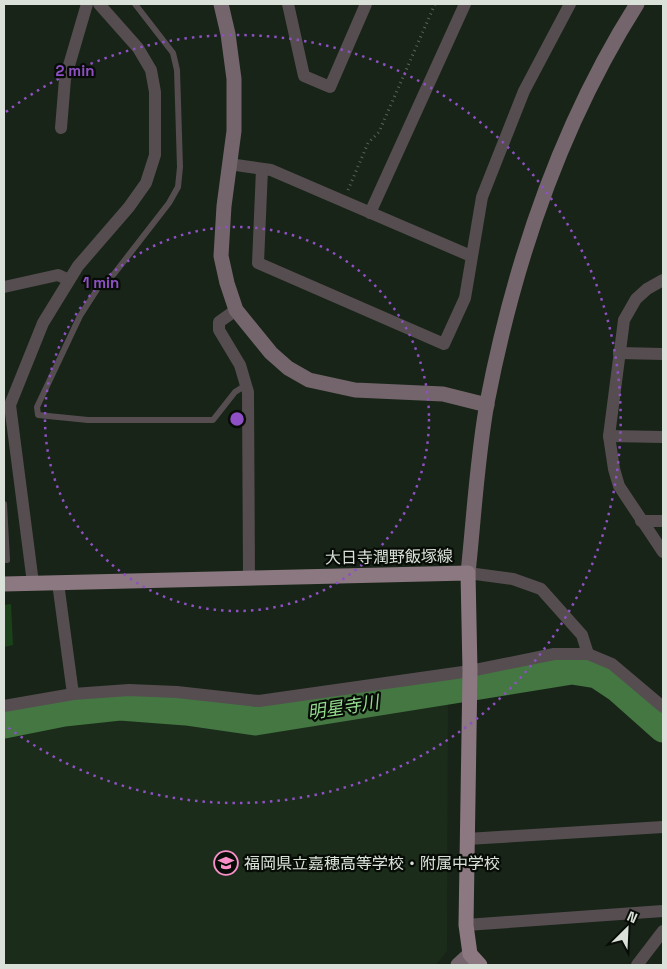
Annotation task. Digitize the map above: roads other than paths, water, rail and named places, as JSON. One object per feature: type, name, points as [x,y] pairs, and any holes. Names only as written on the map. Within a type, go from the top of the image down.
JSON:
[{"type":"main road","name":"大日寺潤野飯塚線","points":[[4,584],[468,573],[470,671],[466,925],[475,960]]},
{"type":"street","points":[[61,128],[65,79],[87,4]]},
{"type":"street","points":[[33,583],[7,402],[43,323],[78,266],[129,207],[146,183],[155,155],[155,92],[151,70],[138,48],[99,4]]},
{"type":"street","points":[[221,4],[228,34],[234,79],[234,131],[229,164],[221,256],[236,310],[271,352],[288,368],[310,380],[355,390],[443,394],[487,405]]},
{"type":"street","points":[[288,4],[304,76],[330,87],[366,4]]},
{"type":"street","points":[[370,213],[465,4]]},
{"type":"street","points":[[262,169],[258,264],[444,344],[465,298],[482,197],[524,91],[570,4]]},
{"type":"street","points":[[588,654],[582,635],[541,589],[513,579],[468,573],[487,405],[506,314],[534,225],[559,156],[607,52],[637,4]]},
{"type":"street","points":[[229,164],[271,170],[471,256]]},
{"type":"street","points":[[4,287],[58,275],[69,280]]},
{"type":"street","points":[[663,280],[636,298],[624,320],[609,436],[614,470],[619,486],[663,552]]},
{"type":"street","points":[[236,310],[219,322],[219,330],[240,365],[248,392],[249,577]]},
{"type":"street","points":[[619,353],[663,354]]},
{"type":"street","points":[[609,436],[663,437]]},
{"type":"street","points":[[641,521],[663,521]]},
{"type":"street","points":[[58,583],[73,694]]},
{"type":"street","points":[[4,706],[73,694],[129,690],[259,701],[470,671],[554,654],[588,654],[612,664],[663,707]]},
{"type":"street","points":[[467,839],[663,827]]},
{"type":"street","points":[[466,925],[663,911]]},
{"type":"street","points":[[637,965],[663,931]]},
{"type":"street","points":[[458,965],[475,960]]},
{"type":"lane","points":[[135,4],[173,53],[177,70],[180,167],[178,187],[169,203],[114,274],[98,288],[84,309],[37,407],[38,415],[88,420],[213,420],[235,392],[246,385]]},
{"type":"lane","points":[[4,504],[7,560],[4,560]]},
{"type":"waterway","name":"明星寺川","points":[[4,724],[64,712],[120,706],[186,711],[255,721],[572,670],[597,674],[618,688],[663,728]]},
{"type":"place","name":"福岡県立嘉穂高等学校・附属中学校","points":[[226,863]]}]
